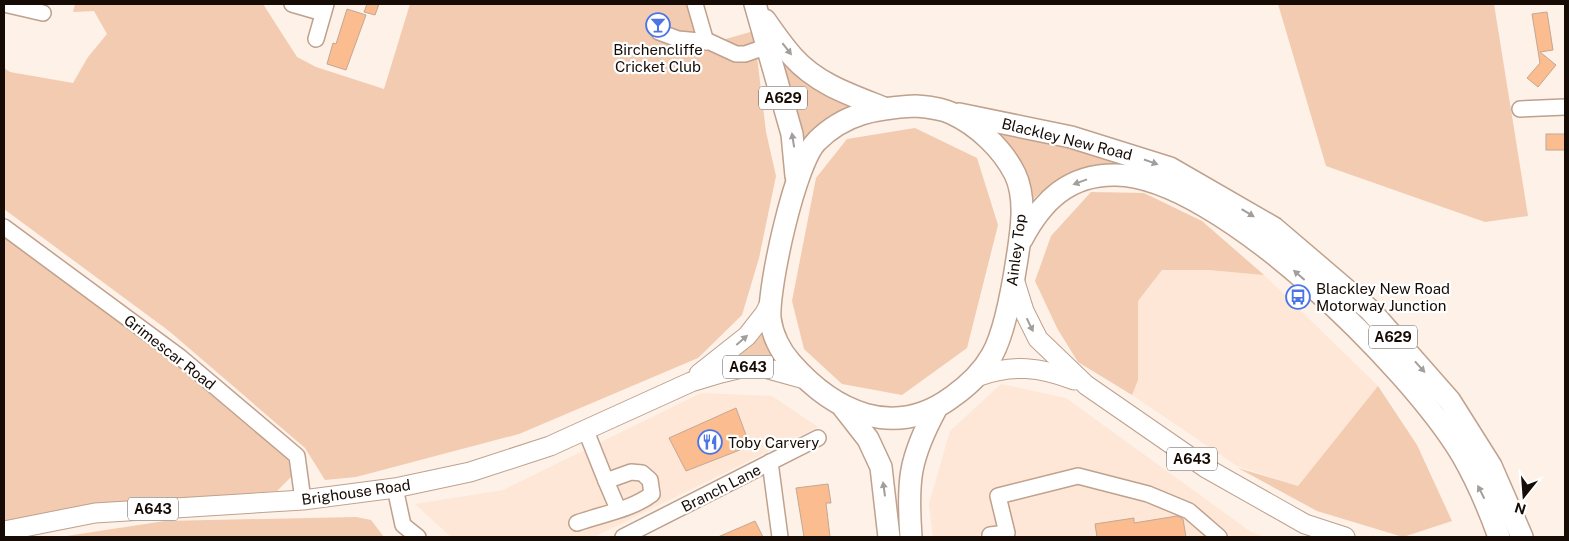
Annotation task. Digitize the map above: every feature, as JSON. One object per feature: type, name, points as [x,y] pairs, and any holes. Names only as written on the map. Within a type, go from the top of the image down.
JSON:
[{"type":"highway","name":"A629","points":[[756,7],[792,134],[796,159],[796,189]]},
{"type":"highway","name":"A629","points":[[756,7],[794,58],[811,73],[842,91],[884,108]]},
{"type":"highway","name":"Ainley Top","points":[[915,106],[951,113],[977,130],[1002,152],[1016,176],[1021,197],[1020,244],[1014,279],[993,353],[979,376],[936,409],[890,418],[870,416],[843,407],[823,395],[805,379],[784,356],[773,332],[771,301],[776,265],[802,166],[814,143],[846,118],[884,108],[915,106]]},
{"type":"highway","name":"Blackley New Road","points":[[951,113],[1071,137],[1170,168],[1274,228],[1370,310],[1450,401],[1491,466],[1522,537]]},
{"type":"highway","name":"Blackley New Road","points":[[1020,244],[1036,214],[1053,196],[1077,182],[1102,176],[1115,175],[1141,178],[1172,190],[1223,218],[1284,262],[1353,322],[1417,396],[1461,454],[1488,506],[1499,537]]},
{"type":"highway","name":"A629","points":[[843,407],[868,439],[881,467],[889,537]]},
{"type":"highway","name":"A629","points":[[910,537],[909,486],[912,466],[920,440],[936,409]]},
{"type":"main road","name":"A643","points":[[1014,279],[1024,311],[1038,339],[1086,385],[1206,468],[1303,530],[1345,537]]},
{"type":"main road","name":"A643","points":[[691,382],[747,336],[765,313],[771,301]]},
{"type":"main road","name":"A643","points":[[691,382],[750,366],[761,367],[805,379]]},
{"type":"main road","name":"A643","points":[[979,376],[1007,368],[1039,368],[1086,385]]},
{"type":"main road","name":"Brighouse Road","points":[[4,531],[94,513],[303,500],[395,488],[478,470],[550,446],[691,382]]},
{"type":"street","points":[[4,4],[43,13]]},
{"type":"street","points":[[292,4],[324,8],[316,39]]},
{"type":"street","points":[[695,4],[706,42]]},
{"type":"street","points":[[659,32],[678,39],[706,42],[736,54],[744,54],[768,46]]},
{"type":"street","points":[[1520,109],[1565,108]]},
{"type":"street","name":"Grimescar Road","points":[[4,227],[180,357],[297,456],[303,500]]},
{"type":"street","points":[[586,431],[618,508]]},
{"type":"street","name":"Branch Lane","points":[[623,537],[818,438]]},
{"type":"street","points":[[770,462],[780,537]]},
{"type":"street","points":[[577,523],[618,508],[638,504],[652,494],[650,480],[642,473],[631,472],[606,480]]},
{"type":"street","points":[[990,537],[990,535],[1007,533],[998,496],[1078,476],[1148,494],[1189,511],[1218,537]]},
{"type":"street","points":[[395,488],[403,525],[418,537]]},
{"type":"shaded area","points":[[75,4],[263,4],[297,57],[316,67],[384,89],[410,4],[693,4],[708,44],[754,31],[766,132],[776,176],[759,258],[742,315],[698,358],[519,434],[356,477],[325,480],[305,448],[169,331],[4,209],[4,68],[10,72],[73,83],[88,57],[107,34],[94,11],[73,12]]},
{"type":"shaded area","points":[[1278,4],[1494,4],[1528,216],[1485,222],[1326,166]]},
{"type":"shaded area","points":[[776,52],[847,101],[850,110],[803,150]]},
{"type":"shaded area","points":[[915,128],[977,158],[998,225],[967,348],[902,395],[842,384],[804,349],[792,301],[816,178],[847,139]]},
{"type":"shaded area","points":[[988,129],[1090,150],[1131,162],[1127,167],[1085,172],[1062,179],[1050,185],[1028,205]]},
{"type":"shaded area","points":[[1091,192],[1144,193],[1202,221],[1264,275],[1208,270],[1162,270],[1138,301],[1138,380],[1132,395],[1078,362],[1057,328],[1035,281],[1051,236]]},
{"type":"shaded area","points":[[4,233],[167,356],[288,457],[291,477],[277,491],[135,502],[4,525]]},
{"type":"shaded area","points":[[1162,270],[1208,270],[1264,275],[1378,386],[1298,486],[1237,466],[1132,395],[1138,380],[1138,301]]},
{"type":"shaded area","points":[[767,322],[782,363],[747,357],[735,358]]},
{"type":"shaded area","points":[[1001,384],[1066,398],[1251,532],[1265,537],[933,537],[929,504],[950,431]]},
{"type":"shaded area","points":[[1378,386],[1417,445],[1452,521],[1403,537],[1317,511],[1238,468],[1298,486]]},
{"type":"shaded area","points":[[701,393],[772,396],[818,427],[594,537],[451,537],[415,504],[503,490]]},
{"type":"shaded area","points":[[356,517],[371,520],[384,537],[60,537],[165,521]]},
{"type":"building","points":[[367,4],[379,4],[375,15],[364,12]]},
{"type":"building","points":[[347,9],[366,15],[346,70],[327,64],[333,43],[336,44]]},
{"type":"building","points":[[1547,12],[1553,50],[1540,52],[1556,65],[1538,87],[1527,78],[1540,63],[1532,14]]},
{"type":"building","points":[[1546,134],[1565,134],[1565,150],[1546,150]]},
{"type":"building","name":"Toby Carvery","points":[[736,408],[750,446],[686,471],[669,438]]},
{"type":"building","points":[[828,484],[831,503],[826,503],[830,537],[804,537],[796,488]]},
{"type":"building","points":[[1177,516],[1183,519],[1186,537],[1097,537],[1095,524],[1134,518],[1134,523]]},
{"type":"building","points":[[755,521],[763,537],[718,537]]},
{"type":"place","name":"Birchencliffe Cricket Club","points":[[658,25]]},
{"type":"place","name":"Blackley New Road Motorway Junction","points":[[1298,297]]},
{"type":"place","name":"Toby Carvery","points":[[710,442]]}]
